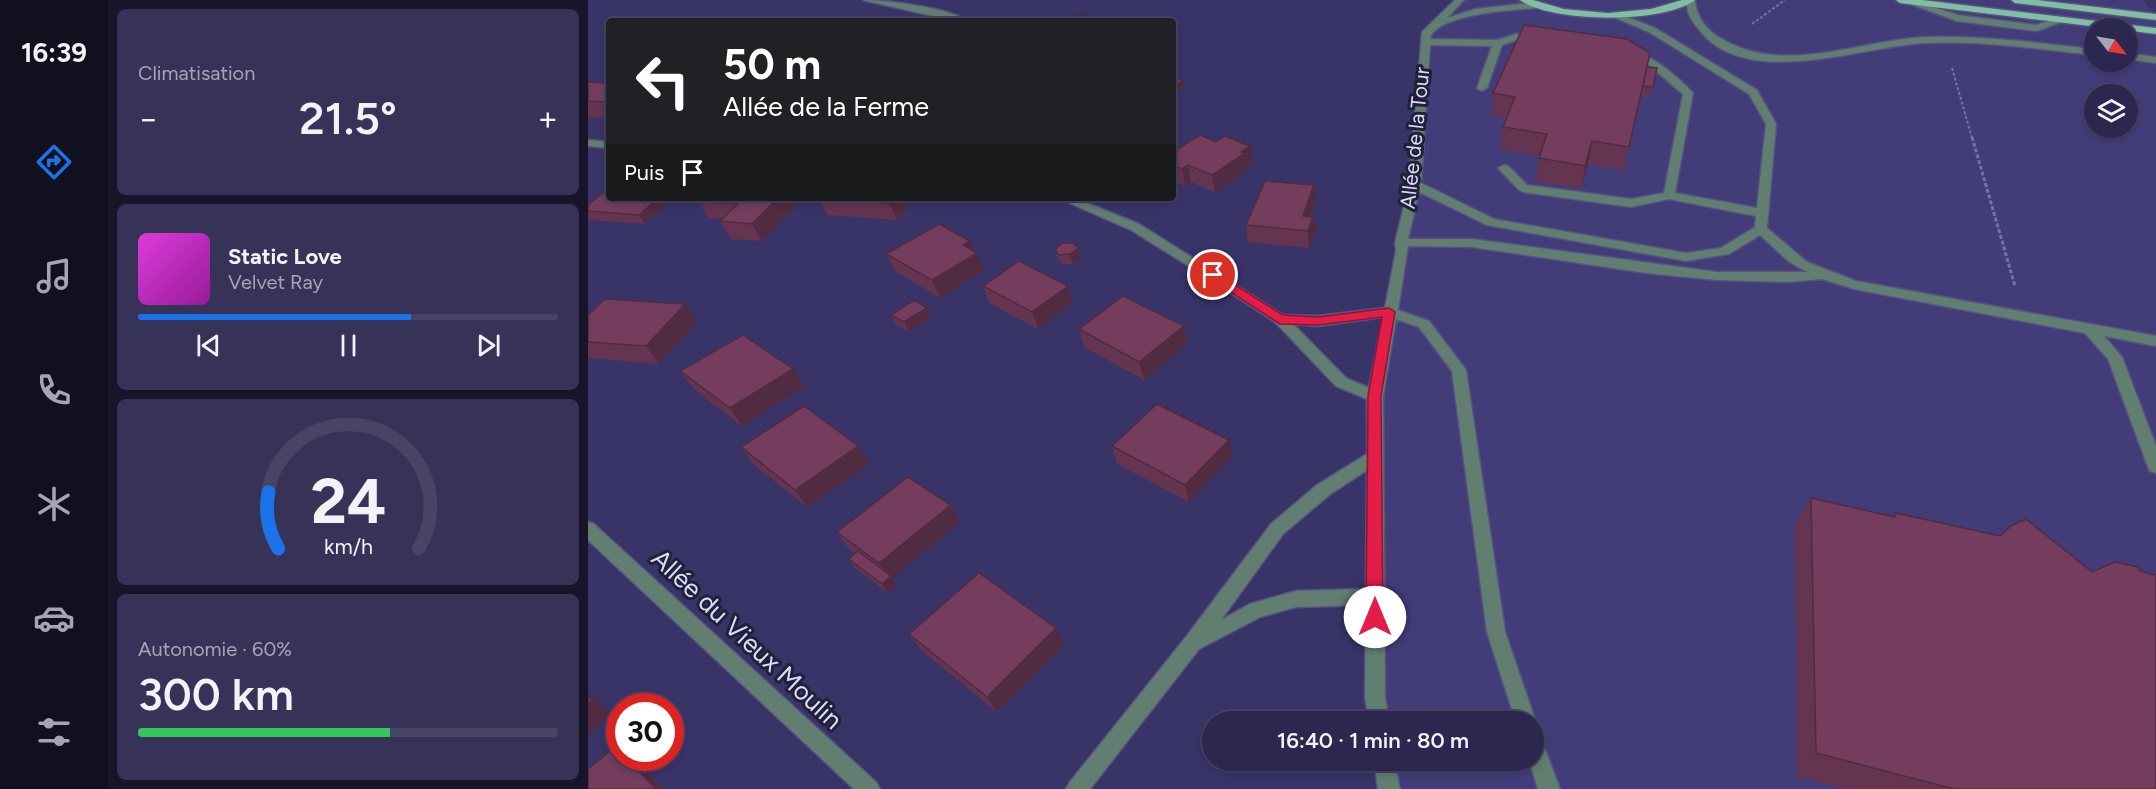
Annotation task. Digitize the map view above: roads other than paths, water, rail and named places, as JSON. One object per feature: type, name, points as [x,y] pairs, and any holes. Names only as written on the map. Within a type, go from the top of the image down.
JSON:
[{"type":"main road","points":[[1524,0],[1536,5],[1574,13],[1614,15],[1656,11],[1691,0]]},
{"type":"main road","points":[[2015,0],[2156,17]]},
{"type":"main road","points":[[2062,20],[2156,31]]},
{"type":"street","points":[[867,0],[956,18]]},
{"type":"street","name":"Allée de la Tour","points":[[1377,711],[1375,697],[1375,396],[1402,251],[1401,243],[1415,186],[1427,32],[1460,0]]},
{"type":"street","points":[[1691,0],[1691,12],[1711,36],[1742,53],[1762,58],[1794,59],[1921,40],[1974,38],[2084,51]]},
{"type":"street","points":[[1903,0],[1958,18],[2037,28],[2062,20]]},
{"type":"street","points":[[1436,24],[1476,12],[1536,5]]},
{"type":"street","points":[[1614,15],[1652,30],[1753,92],[1771,124],[1761,228],[1785,255],[1821,275],[1854,285],[2156,341]]},
{"type":"street","points":[[1425,42],[1498,43],[1516,37],[1551,42]]},
{"type":"street","points":[[1482,88],[1498,43]]},
{"type":"street","points":[[1622,54],[1645,57],[1688,93],[1670,195]]},
{"type":"street","points":[[2138,58],[2156,60]]},
{"type":"street","points":[[588,143],[606,145]]},
{"type":"street","points":[[1504,168],[1523,188],[1631,203],[1670,195],[1762,213]]},
{"type":"street","points":[[1415,186],[1491,222],[1686,257],[1724,251],[1761,228]]},
{"type":"street","points":[[1071,201],[1135,227],[1280,320],[1341,382],[1375,396]]},
{"type":"street","points":[[1401,243],[1426,240],[1463,242],[1598,261],[1754,278],[1785,280],[1821,275]]},
{"type":"street","points":[[1280,320],[1318,321],[1389,312],[1424,324],[1459,370],[1496,632],[1522,711]]},
{"type":"street","points":[[2090,329],[2115,357],[2156,467]]},
{"type":"street","points":[[1077,789],[1193,643],[1277,529],[1323,490],[1374,457]]},
{"type":"street","name":"Allée du Vieux Moulin","points":[[588,529],[869,789]]},
{"type":"street","points":[[1193,643],[1256,610],[1296,599],[1375,597]]},
{"type":"street","points":[[1386,771],[1389,789]]},
{"type":"street","points":[[1543,771],[1549,789]]}]
